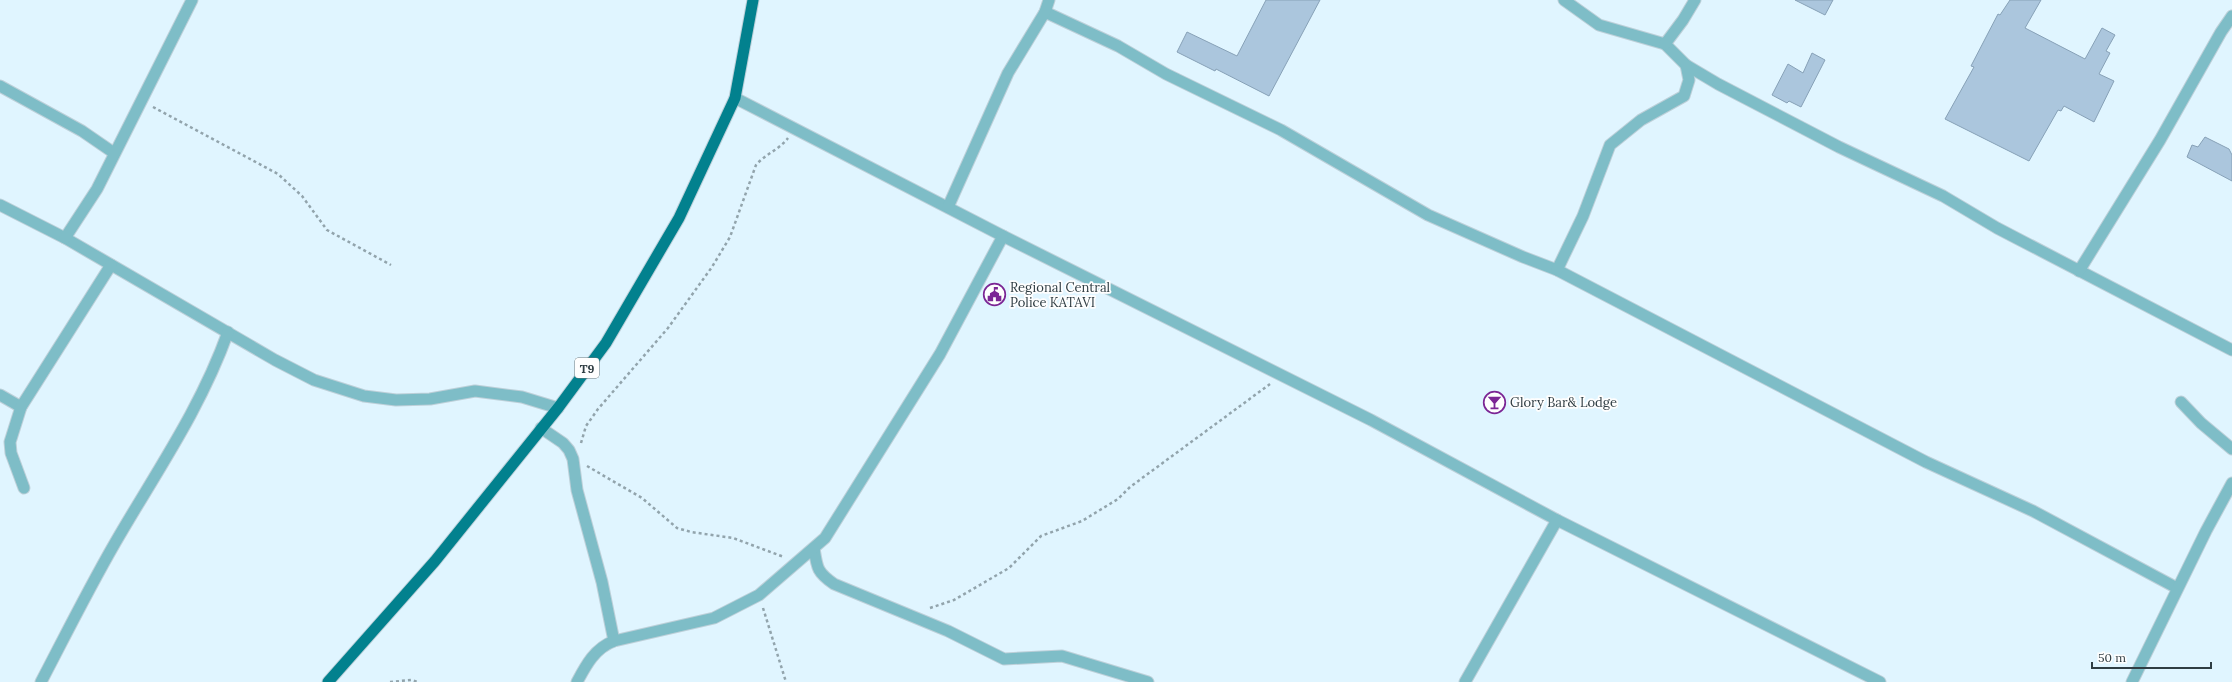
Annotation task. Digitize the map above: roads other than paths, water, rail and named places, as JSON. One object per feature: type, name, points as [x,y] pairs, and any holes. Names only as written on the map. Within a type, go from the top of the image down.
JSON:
[{"type":"highway","name":"T9","points":[[328,682],[435,561],[558,408],[606,343],[679,218],[735,98],[753,0]]},
{"type":"street","points":[[65,238],[97,189],[192,0]]},
{"type":"street","points":[[948,207],[1008,73],[1045,12],[1049,0]]},
{"type":"street","points":[[1564,0],[1599,25],[1665,44],[1686,65],[1718,84],[1839,147],[1943,196],[2079,271],[2232,350]]},
{"type":"street","points":[[1665,44],[1683,20],[1695,0]]},
{"type":"street","points":[[1045,12],[1118,46],[1166,74],[1281,130],[1428,215],[1523,258],[1557,270],[1905,451],[2033,511],[2177,588]]},
{"type":"street","points":[[2079,271],[2160,140],[2221,32],[2232,16]]},
{"type":"street","points":[[1557,270],[1583,216],[1610,145],[1641,120],[1684,96],[1689,80],[1686,65]]},
{"type":"street","points":[[0,86],[82,130],[114,153]]},
{"type":"street","points":[[735,98],[1003,236],[1371,420],[1557,520],[1880,682]]},
{"type":"street","points":[[0,205],[65,238],[314,380],[364,396],[396,400],[430,399],[475,391],[522,397],[558,408]]},
{"type":"street","points":[[576,682],[587,664],[603,645],[614,641],[714,618],[759,595],[825,538],[940,354],[1003,236]]},
{"type":"street","points":[[24,488],[11,453],[10,442],[21,407],[111,264]]},
{"type":"street","points":[[41,682],[115,542],[178,441],[203,391],[228,332]]},
{"type":"street","points":[[0,395],[21,407]]},
{"type":"street","points":[[2182,402],[2201,423],[2232,449]]},
{"type":"street","points":[[541,428],[563,443],[573,459],[577,490],[602,582],[614,641]]},
{"type":"street","points":[[2132,682],[2177,588],[2232,483]]},
{"type":"street","points":[[1466,682],[1557,520]]},
{"type":"street","points":[[814,548],[817,568],[823,576],[834,584],[910,615],[1004,659],[1062,656],[1148,682]]},
{"type":"place","name":"Regional Central Police KATAVI","points":[[994,294]]},
{"type":"place","name":"Glory Bar& Lodge","points":[[1494,402]]}]
